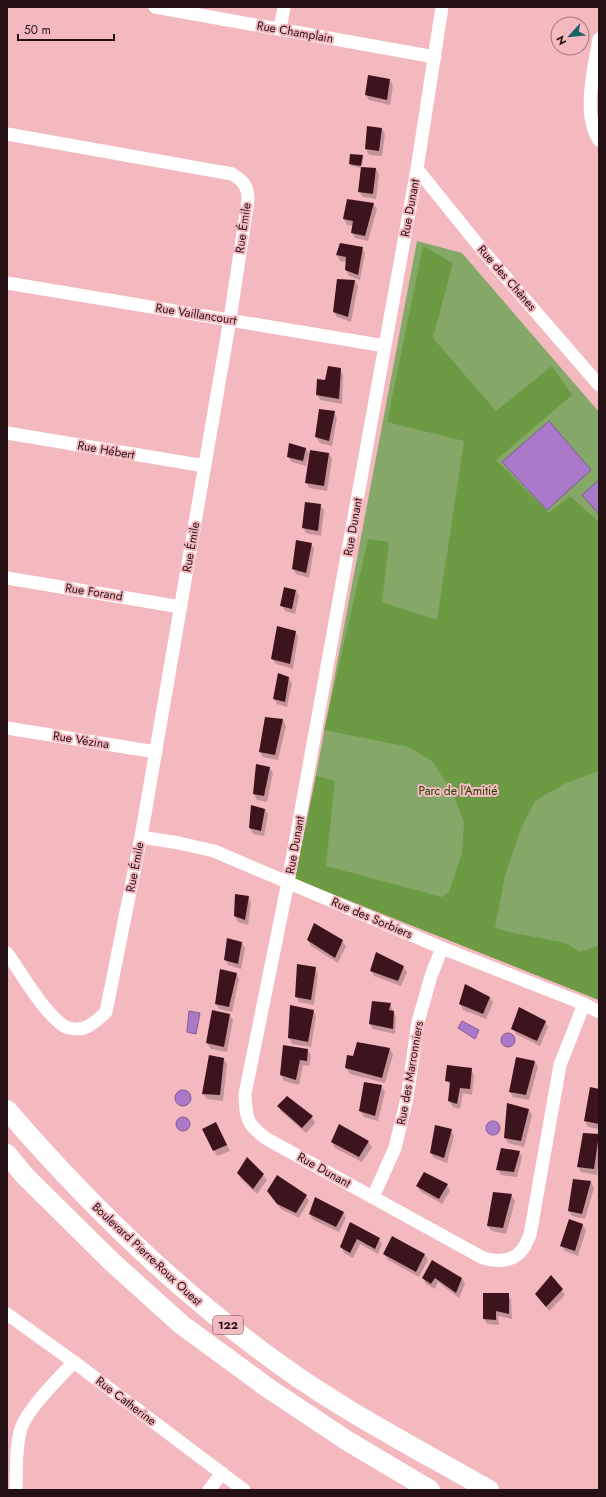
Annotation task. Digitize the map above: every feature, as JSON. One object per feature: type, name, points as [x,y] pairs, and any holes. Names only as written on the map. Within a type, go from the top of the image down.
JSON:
[{"type":"main road","name":"Boulevard Pierre-Roux Ouest","points":[[7,1110],[52,1162],[127,1238],[198,1302],[279,1364],[365,1420],[489,1490]]},
{"type":"main road","name":"122","points":[[7,1154],[24,1175],[112,1262],[182,1325],[294,1406],[346,1440],[430,1490]]},
{"type":"street","name":"Rue Champlain","points":[[155,7],[435,57]]},
{"type":"street","points":[[280,29],[284,7]]},
{"type":"street","name":"Rue Dunant","points":[[442,7],[417,169],[386,346],[288,882],[245,1094],[246,1115],[252,1126],[267,1139],[483,1258],[494,1261],[508,1260],[522,1250],[530,1235],[560,1065],[584,1004]]},
{"type":"street","points":[[599,39],[593,74],[590,117],[599,140]]},
{"type":"street","name":"Rue Émile","points":[[7,134],[232,174],[242,181],[248,191],[248,200],[230,319],[156,752],[141,837],[106,1012],[85,1028],[79,1029],[62,1025],[45,1008],[7,953]]},
{"type":"street","name":"Rue des Chênes","points":[[417,169],[484,252],[599,385]]},
{"type":"street","name":"Rue Vaillancourt","points":[[7,283],[386,346]]},
{"type":"street","name":"Rue Hébert","points":[[7,433],[205,466]]},
{"type":"street","name":"Rue Forand","points":[[7,578],[181,606]]},
{"type":"street","name":"Rue Vézina","points":[[7,728],[156,752]]},
{"type":"street","name":"Rue des Sorbiers","points":[[141,837],[179,843],[214,851],[442,948],[584,1004],[599,1012]]},
{"type":"street","name":"Rue des Marronniers","points":[[374,1197],[395,1148],[407,1098],[418,1022],[430,976],[442,948]]},
{"type":"street","name":"Rue Catherine","points":[[7,1314],[74,1362],[244,1490]]},
{"type":"street","points":[[16,1490],[17,1448],[20,1430],[26,1416],[74,1362]]},
{"type":"street","points":[[209,1490],[222,1473]]},
{"type":"green space","name":"Parc de l'Amitié","points":[[417,241],[462,253],[599,412],[599,1000],[295,879]]},
{"type":"green space","points":[[423,246],[453,263],[433,338],[496,411],[552,366],[572,395],[496,460],[549,513],[570,496],[599,522],[599,771],[566,783],[535,801],[521,829],[505,875],[495,928],[566,943],[579,952],[599,946],[599,1000],[295,879],[316,776],[335,781],[326,866],[442,897],[449,892],[462,853],[464,823],[454,796],[433,762],[409,747],[324,730],[368,539],[389,542],[382,602],[437,620],[464,441],[387,422]]},
{"type":"shaded area","points":[[549,421],[591,470],[547,510],[502,462]]},
{"type":"shaded area","points":[[599,480],[599,514],[582,495]]},
{"type":"shaded area","points":[[189,1011],[200,1013],[196,1034],[187,1032]]},
{"type":"shaded area","points":[[462,1021],[479,1030],[475,1039],[458,1028]]},
{"type":"shaded area","points":[[508,1033],[513,1035],[515,1040],[513,1045],[508,1047],[503,1045],[501,1040],[503,1035]]},
{"type":"shaded area","points":[[183,1090],[190,1095],[191,1098],[186,1105],[183,1106],[176,1101],[175,1098],[180,1091]]},
{"type":"shaded area","points":[[183,1117],[188,1119],[190,1124],[188,1129],[183,1131],[178,1129],[176,1124],[178,1119]]},
{"type":"shaded area","points":[[493,1121],[498,1123],[500,1128],[498,1133],[493,1135],[488,1133],[486,1128],[488,1123]]},
{"type":"building","points":[[368,75],[390,79],[387,100],[365,95]]},
{"type":"building","points":[[367,126],[382,128],[379,151],[365,149]]},
{"type":"building","points":[[350,154],[363,155],[361,166],[349,164]]},
{"type":"building","points":[[361,167],[376,168],[373,194],[358,192]]},
{"type":"building","points":[[347,199],[374,203],[365,236],[351,233],[353,221],[343,219]]},
{"type":"building","points":[[340,243],[363,247],[358,275],[345,270],[346,257],[336,255]]},
{"type":"building","points":[[337,279],[355,280],[348,317],[333,312]]},
{"type":"building","points":[[328,366],[341,368],[339,399],[316,395],[317,379],[325,380]]},
{"type":"building","points":[[319,409],[335,411],[329,441],[315,437]]},
{"type":"building","points":[[289,443],[306,448],[303,461],[287,457]]},
{"type":"building","points":[[310,450],[329,453],[324,486],[305,483]]},
{"type":"building","points":[[305,502],[321,504],[318,531],[302,528]]},
{"type":"building","points":[[296,540],[312,543],[306,573],[292,569]]},
{"type":"building","points":[[284,587],[296,590],[292,609],[280,606]]},
{"type":"building","points":[[277,626],[296,631],[290,664],[271,659]]},
{"type":"building","points":[[278,673],[289,677],[285,702],[273,699]]},
{"type":"building","points":[[265,717],[283,719],[275,755],[259,752]]},
{"type":"building","points":[[256,764],[270,767],[264,796],[253,794]]},
{"type":"building","points":[[251,805],[265,809],[261,831],[249,828]]},
{"type":"building","points":[[235,894],[249,896],[245,920],[234,916]]},
{"type":"building","points":[[314,923],[343,940],[335,958],[307,940]]},
{"type":"building","points":[[227,938],[242,942],[238,964],[224,960]]},
{"type":"building","points":[[376,952],[404,966],[398,981],[370,971]]},
{"type":"building","points":[[297,964],[316,967],[311,1000],[295,997]]},
{"type":"building","points":[[220,969],[237,973],[229,1007],[215,1004]]},
{"type":"building","points":[[465,984],[490,997],[483,1014],[459,1004]]},
{"type":"building","points":[[372,1001],[391,1003],[389,1010],[394,1011],[393,1029],[369,1024]]},
{"type":"building","points":[[290,1005],[314,1010],[308,1042],[288,1038]]},
{"type":"building","points":[[519,1007],[546,1021],[537,1041],[511,1029]]},
{"type":"building","points":[[212,1010],[230,1014],[224,1047],[206,1043]]},
{"type":"building","points":[[357,1042],[390,1048],[382,1078],[345,1068],[347,1055],[353,1056]]},
{"type":"building","points":[[283,1045],[308,1049],[307,1061],[300,1060],[296,1080],[280,1075]]},
{"type":"building","points":[[209,1055],[224,1058],[220,1095],[202,1094]]},
{"type":"building","points":[[516,1057],[535,1061],[526,1095],[509,1092]]},
{"type":"building","points":[[447,1065],[472,1068],[470,1089],[460,1088],[457,1104],[448,1101],[450,1082],[445,1081]]},
{"type":"building","points":[[364,1082],[382,1085],[375,1116],[359,1111]]},
{"type":"building","points":[[590,1087],[599,1089],[599,1124],[584,1121]]},
{"type":"building","points":[[287,1096],[313,1116],[302,1128],[277,1106]]},
{"type":"building","points":[[507,1103],[529,1109],[521,1141],[504,1138]]},
{"type":"building","points":[[216,1122],[227,1145],[213,1151],[202,1129]]},
{"type":"building","points":[[339,1124],[369,1141],[359,1157],[331,1142]]},
{"type":"building","points":[[435,1125],[452,1129],[444,1158],[430,1153]]},
{"type":"building","points":[[583,1133],[599,1134],[594,1169],[577,1167]]},
{"type":"building","points":[[501,1148],[520,1151],[514,1172],[496,1170]]},
{"type":"building","points":[[247,1157],[264,1174],[253,1189],[237,1173]]},
{"type":"building","points":[[424,1172],[448,1184],[439,1199],[416,1186]]},
{"type":"building","points":[[277,1175],[307,1195],[296,1213],[277,1204],[267,1191]]},
{"type":"building","points":[[573,1179],[591,1181],[582,1214],[568,1211]]},
{"type":"building","points":[[493,1192],[512,1194],[503,1228],[487,1226]]},
{"type":"building","points":[[315,1197],[344,1212],[336,1227],[309,1214]]},
{"type":"building","points":[[569,1219],[583,1224],[575,1251],[560,1246]]},
{"type":"building","points":[[350,1222],[380,1238],[375,1249],[357,1239],[350,1253],[340,1247]]},
{"type":"building","points":[[392,1236],[425,1254],[416,1272],[383,1254]]},
{"type":"building","points":[[432,1260],[462,1278],[456,1293],[435,1278],[431,1284],[422,1278]]},
{"type":"building","points":[[551,1275],[563,1289],[546,1307],[535,1294]]},
{"type":"building","points":[[483,1293],[509,1293],[509,1314],[496,1311],[496,1320],[483,1319]]}]
